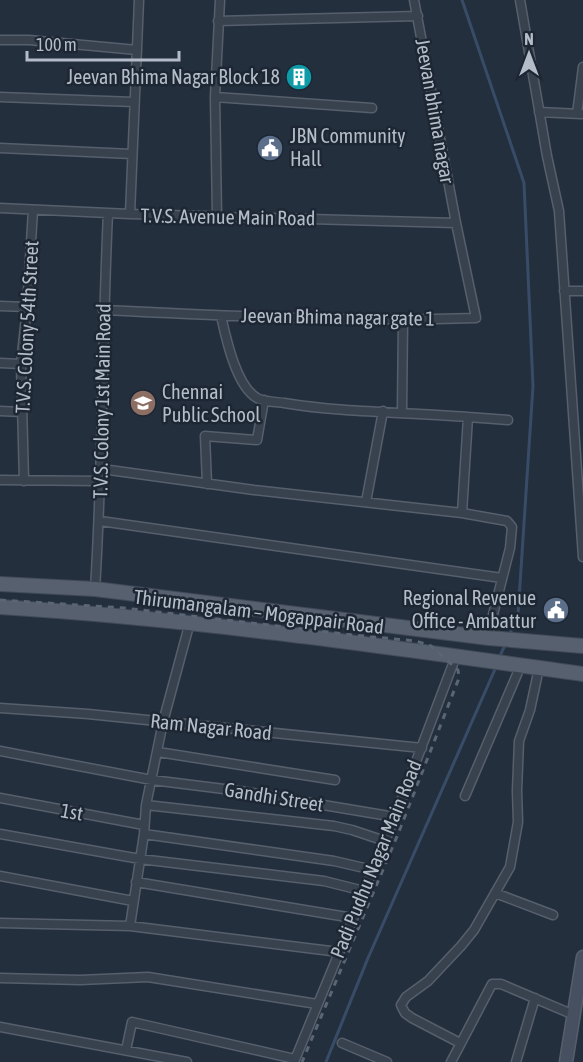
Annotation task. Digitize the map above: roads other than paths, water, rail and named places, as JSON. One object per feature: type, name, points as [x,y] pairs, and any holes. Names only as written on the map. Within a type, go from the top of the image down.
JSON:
[{"type":"main road","name":"Thirumangalam – Mogappair Road","points":[[0,584],[95,589],[488,638],[583,646]]},
{"type":"main road","name":"Thirumangalam – Mogappair Road","points":[[0,607],[190,622],[583,674]]},
{"type":"street","points":[[130,214],[139,0]]},
{"type":"street","points":[[217,216],[215,97],[220,0]]},
{"type":"street","name":"Jeevan bhima nagar","points":[[414,0],[456,223]]},
{"type":"street","points":[[520,0],[559,211],[583,556]]},
{"type":"street","points":[[218,21],[418,16]]},
{"type":"street","points":[[0,40],[29,40],[136,50]]},
{"type":"street","points":[[539,112],[580,114],[583,67]]},
{"type":"street","points":[[0,97],[134,102]]},
{"type":"street","points":[[215,97],[372,108]]},
{"type":"street","points":[[0,148],[132,154]]},
{"type":"street","name":"T.V.S. Avenue Main Road","points":[[0,208],[456,223]]},
{"type":"street","name":"T.V.S. Colony 54th Street","points":[[24,481],[21,364],[33,210]]},
{"type":"street","name":"T.V.S. Colony 1st Main Road","points":[[95,589],[102,469],[103,310],[108,213]]},
{"type":"street","name":"Jeevan Bhima nagar gate 1","points":[[103,310],[221,316],[404,320],[476,318],[456,223]]},
{"type":"street","points":[[564,291],[583,291]]},
{"type":"street","points":[[0,306],[27,307]]},
{"type":"street","points":[[221,316],[231,357],[246,387],[258,399],[324,410],[402,412],[508,420]]},
{"type":"street","points":[[402,412],[404,320]]},
{"type":"street","points":[[0,363],[21,364]]},
{"type":"street","points":[[207,484],[205,436],[257,440],[264,400]]},
{"type":"street","points":[[0,411],[21,412]]},
{"type":"street","points":[[366,502],[383,411]]},
{"type":"street","points":[[462,513],[468,417]]},
{"type":"street","points":[[102,469],[207,484],[462,513],[507,521],[512,527],[510,548],[488,638]]},
{"type":"street","points":[[0,480],[101,481]]},
{"type":"street","points":[[99,521],[502,578]]},
{"type":"street","points":[[130,926],[146,805],[163,722],[190,622]]},
{"type":"street","name":"Padi Pudhu Nagar Main Road","points":[[295,1061],[374,870],[456,656]]},
{"type":"street","points":[[465,796],[515,664]]},
{"type":"street","points":[[460,1043],[411,1018],[401,1005],[406,997],[428,981],[452,958],[474,930],[510,867],[518,822],[519,741],[530,710],[539,668]]},
{"type":"street","name":"Ram Nagar Road","points":[[0,708],[88,714],[422,748]]},
{"type":"street","name":"Gandhi Street","points":[[0,751],[152,780],[240,791],[395,817]]},
{"type":"street","points":[[158,752],[335,780]]},
{"type":"street","name":"1st","points":[[0,798],[144,830],[334,861],[374,870]]},
{"type":"street","points":[[146,805],[334,826],[385,841]]},
{"type":"street","points":[[0,834],[140,859],[324,881],[364,891]]},
{"type":"street","points":[[0,876],[133,901]]},
{"type":"street","points":[[136,882],[353,918]]},
{"type":"street","points":[[495,893],[553,915]]},
{"type":"street","points":[[0,923],[130,926],[339,952]]},
{"type":"street","points":[[566,1062],[583,957]]},
{"type":"street","points":[[0,978],[80,981],[148,977],[317,1004]]},
{"type":"street","points":[[451,1062],[492,984],[501,984],[574,1015]]},
{"type":"street","points":[[516,1062],[535,998]]},
{"type":"street","points":[[126,1050],[132,1022],[295,1061]]},
{"type":"street","points":[[0,1028],[187,1062]]},
{"type":"street","points":[[342,1043],[387,1062]]},
{"type":"waterway","points":[[462,0],[524,183],[533,386],[518,615],[509,636]]},
{"type":"waterway","points":[[499,658],[505,645]]},
{"type":"waterway","points":[[326,1062],[368,958],[496,667]]},
{"type":"railway","points":[[0,600],[124,608],[416,641],[431,646],[458,670],[459,678],[398,834],[302,1062]]},
{"type":"place","name":"Jeevan Bhima Nagar Block 18","points":[[299,77]]},
{"type":"place","name":"JBN Community Hall","points":[[270,148]]},
{"type":"place","name":"Chennai Public School","points":[[143,403]]},
{"type":"place","name":"Regional Revenue Office - Ambattur","points":[[556,610]]}]
